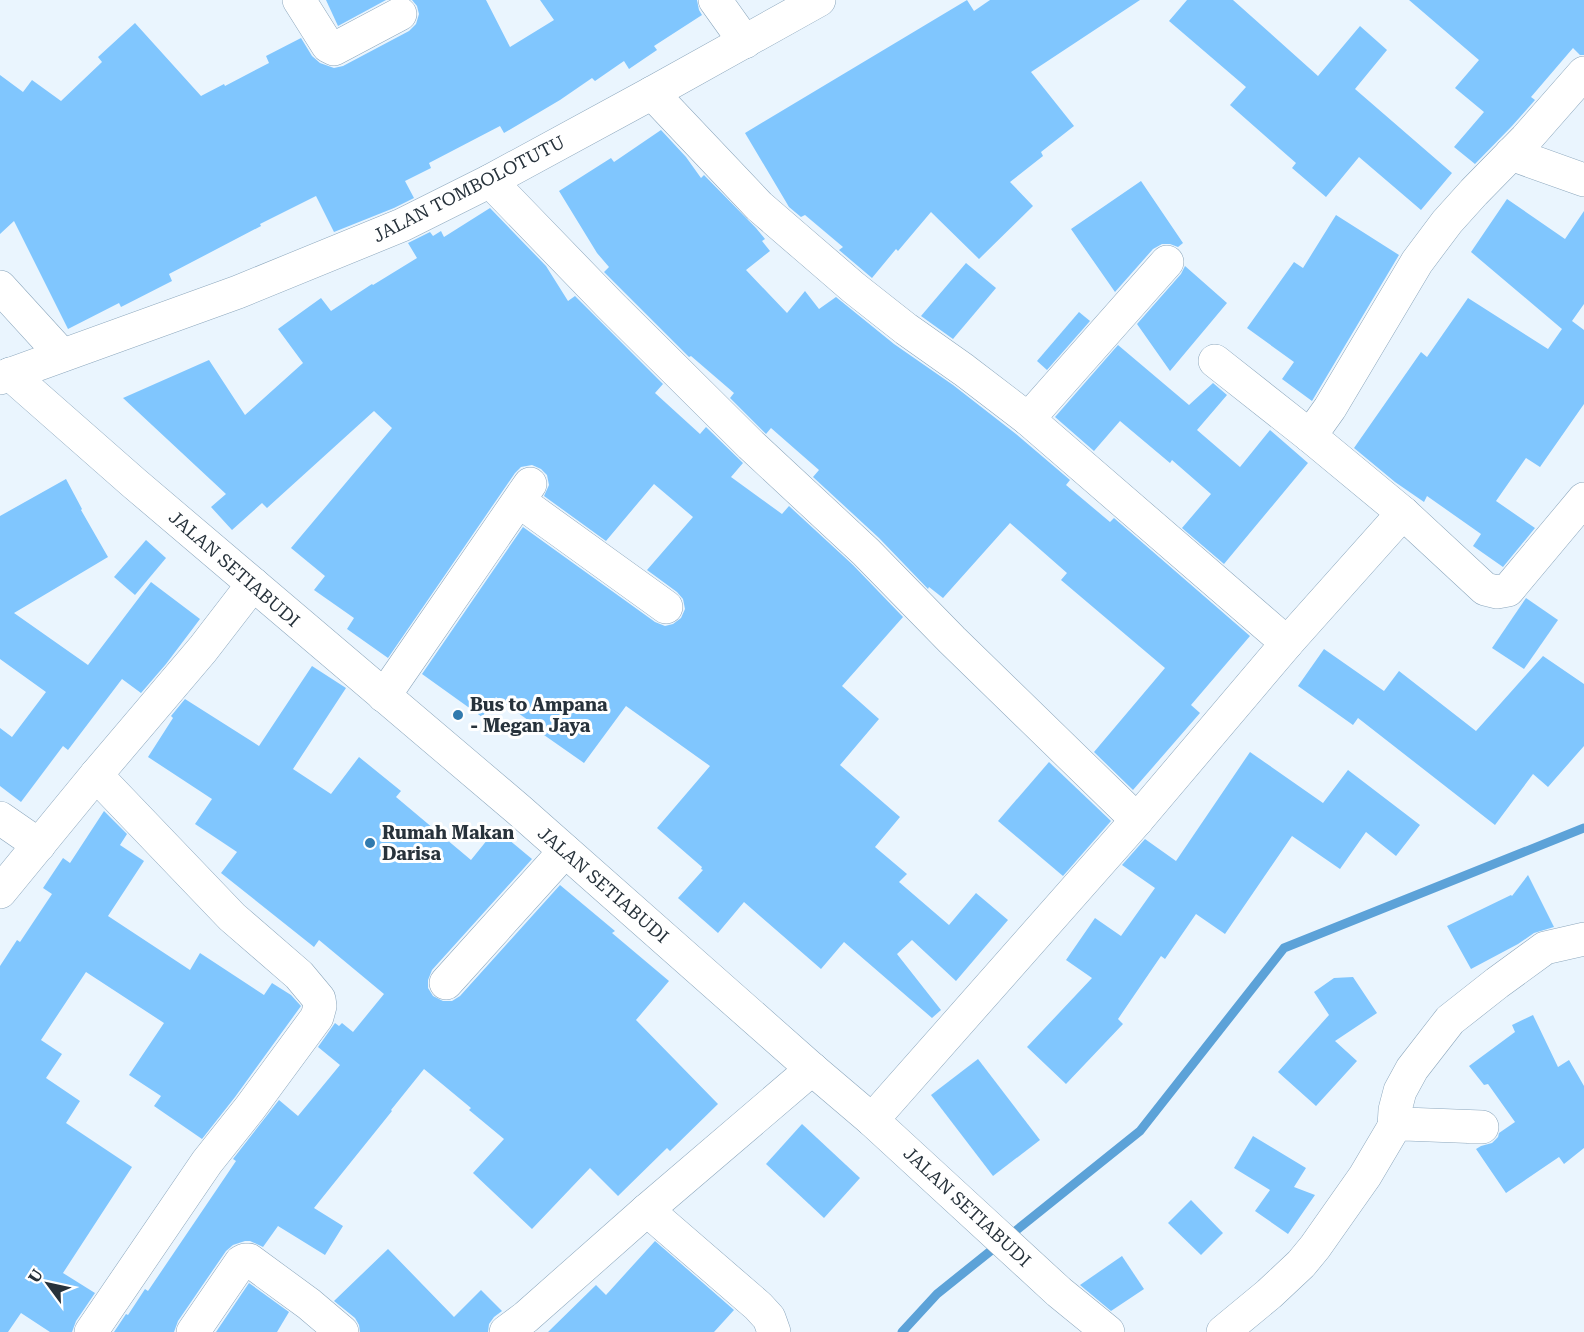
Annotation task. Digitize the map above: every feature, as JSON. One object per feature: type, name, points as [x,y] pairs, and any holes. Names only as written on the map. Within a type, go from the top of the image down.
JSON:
[{"type":"street","points":[[299,0],[328,46],[334,49],[400,14]]},
{"type":"street","points":[[715,0],[745,42]]},
{"type":"street","name":"JALAN TOMBOLOTUTU","points":[[5,376],[238,292],[402,225],[490,181],[819,0]]},
{"type":"street","points":[[1310,436],[1330,408],[1417,262],[1447,222],[1584,73]]},
{"type":"street","points":[[652,93],[759,206],[854,288],[1028,419],[1287,643]]},
{"type":"street","points":[[1511,154],[1584,180]]},
{"type":"street","points":[[490,181],[610,305],[751,445],[866,552],[952,640],[1137,820]]},
{"type":"street","points":[[1028,419],[1167,262]]},
{"type":"street","points":[[0,287],[62,355]]},
{"type":"street","points":[[1215,361],[1403,513],[1485,589],[1497,592],[1508,590],[1584,499]]},
{"type":"street","name":"JALAN SETIABUDI","points":[[5,376],[134,483],[565,851],[872,1120],[1059,1292],[1108,1332]]},
{"type":"street","points":[[384,696],[524,493],[666,607]]},
{"type":"street","points":[[872,1120],[1137,820],[1287,643],[1403,513]]},
{"type":"street","points":[[0,891],[203,649],[253,584]]},
{"type":"street","points":[[91,1332],[207,1162],[317,1017],[320,1006],[315,993],[299,975],[232,916],[96,775]]},
{"type":"street","points":[[0,818],[39,845]]},
{"type":"street","points":[[446,982],[565,851]]},
{"type":"street","points":[[1223,1332],[1269,1294],[1301,1264],[1315,1247],[1365,1176],[1394,1127],[1395,1110],[1400,1091],[1412,1069],[1450,1020],[1497,982],[1545,948],[1584,939]]},
{"type":"street","points":[[506,1332],[812,1069]]},
{"type":"street","points":[[1394,1127],[1404,1124],[1470,1127]]},
{"type":"street","points":[[646,1210],[758,1306],[769,1318],[774,1332]]},
{"type":"street","points":[[193,1332],[241,1262],[249,1260],[309,1304],[342,1332]]},
{"type":"building","points":[[326,0],[386,0],[338,26]]},
{"type":"building","points":[[412,0],[486,0],[510,47],[554,20],[540,0],[697,0],[702,15],[654,46],[657,50],[629,69],[624,61],[595,81],[592,78],[504,133],[500,126],[429,163],[431,168],[405,181],[414,198],[394,208],[334,232],[316,196],[169,274],[172,281],[121,307],[119,303],[68,329],[14,221],[0,234],[0,75],[23,92],[32,80],[61,101],[102,62],[98,57],[135,23],[201,96],[269,63],[266,56],[301,38],[312,56],[320,63],[334,68],[343,66],[409,31],[416,24],[419,14]]},
{"type":"building","points":[[967,0],[974,11],[990,0],[1140,0],[1031,72],[1074,126],[1041,152],[1043,156],[1010,182],[1033,206],[979,259],[931,212],[872,278],[839,250],[843,247],[805,215],[801,217],[789,207],[745,133]]},
{"type":"building","points":[[1187,0],[1233,0],[1318,76],[1360,26],[1387,50],[1355,89],[1452,173],[1421,210],[1359,157],[1326,197],[1292,168],[1296,163],[1230,105],[1246,87],[1169,21]]},
{"type":"building","points":[[1409,0],[1584,0],[1584,55],[1580,55],[1573,48],[1531,97],[1535,100],[1475,164],[1454,147],[1484,112],[1455,88],[1479,60]]},
{"type":"building","points":[[661,130],[686,157],[701,178],[704,175],[765,239],[762,241],[770,251],[746,270],[787,313],[805,291],[819,309],[836,297],[894,344],[953,385],[1016,434],[1070,480],[1066,485],[1110,522],[1114,518],[1250,636],[1191,705],[1200,713],[1133,790],[1094,752],[1165,668],[1061,580],[1067,573],[1010,523],[943,598],[929,587],[928,589],[879,538],[813,477],[819,470],[771,428],[766,434],[730,398],[734,393],[691,356],[689,357],[604,272],[609,267],[597,253],[559,191],[611,158],[614,162]]},
{"type":"building","points":[[1141,181],[1183,243],[1178,247],[1162,244],[1153,249],[1115,292],[1071,229]]},
{"type":"building","points":[[1507,199],[1565,239],[1584,211],[1584,304],[1572,321],[1584,330],[1584,404],[1540,467],[1526,458],[1496,501],[1535,528],[1503,567],[1473,546],[1481,534],[1427,496],[1424,502],[1395,482],[1354,448],[1421,352],[1427,357],[1468,298],[1548,349],[1562,329],[1471,252]]},
{"type":"building","points":[[490,208],[546,266],[568,301],[575,296],[663,384],[655,393],[700,434],[706,427],[743,463],[731,477],[782,514],[789,506],[853,565],[903,617],[842,686],[879,719],[840,765],[900,817],[875,847],[907,874],[899,882],[949,925],[976,893],[1008,920],[956,981],[912,940],[897,954],[941,1010],[932,1018],[844,942],[821,969],[744,902],[718,933],[678,898],[703,870],[657,828],[710,766],[626,706],[584,763],[496,697],[482,717],[422,674],[523,527],[655,622],[665,626],[681,618],[685,609],[683,599],[647,570],[693,517],[654,484],[606,541],[544,496],[549,485],[547,475],[541,469],[532,465],[521,467],[388,658],[347,629],[354,618],[314,590],[325,576],[291,548],[392,428],[374,411],[267,508],[262,503],[232,530],[211,507],[226,494],[123,398],[209,360],[245,415],[303,363],[278,329],[321,298],[331,311],[417,258],[408,243],[430,232],[433,236],[441,231],[444,237]]},
{"type":"building","points":[[1336,215],[1399,255],[1312,401],[1282,379],[1294,362],[1247,328],[1294,262],[1303,268]]},
{"type":"building","points":[[966,263],[996,288],[953,339],[921,316]]},
{"type":"building","points":[[1185,266],[1227,303],[1170,371],[1137,324],[1181,274]]},
{"type":"building","points":[[1079,312],[1090,321],[1047,370],[1037,361]]},
{"type":"building","points":[[1118,345],[1189,405],[1213,383],[1227,395],[1197,430],[1240,467],[1270,430],[1308,463],[1224,564],[1182,528],[1211,494],[1172,460],[1170,463],[1120,421],[1094,451],[1055,417]]},
{"type":"building","points":[[66,479],[108,557],[14,613],[88,665],[151,582],[200,619],[141,693],[122,679],[68,750],[63,746],[21,802],[0,786],[0,728],[12,737],[46,692],[0,659],[0,516]]},
{"type":"building","points":[[146,540],[166,558],[135,595],[114,577]]},
{"type":"building","points":[[1526,598],[1558,620],[1524,669],[1492,648]]},
{"type":"building","points":[[1324,649],[1384,691],[1399,671],[1476,731],[1543,656],[1584,684],[1584,746],[1548,787],[1533,774],[1495,825],[1358,718],[1353,725],[1298,686]]},
{"type":"building","points":[[312,666],[346,688],[293,769],[331,794],[359,757],[401,791],[396,797],[471,860],[496,829],[532,859],[432,970],[428,988],[433,996],[443,1001],[452,1001],[460,996],[560,885],[615,931],[612,933],[669,981],[636,1020],[718,1104],[670,1151],[667,1148],[618,1196],[590,1168],[532,1229],[473,1173],[504,1139],[424,1069],[314,1208],[343,1226],[325,1255],[278,1226],[263,1247],[245,1241],[233,1245],[226,1251],[178,1321],[174,1332],[114,1332],[145,1289],[148,1291],[236,1161],[233,1159],[279,1100],[298,1116],[340,1065],[318,1047],[335,1023],[339,1026],[342,1023],[353,1032],[384,994],[319,940],[314,947],[221,873],[237,852],[195,824],[212,799],[148,757],[173,718],[171,716],[185,699],[259,746]]},
{"type":"building","points":[[1250,752],[1323,803],[1348,770],[1420,825],[1396,856],[1366,832],[1340,869],[1292,836],[1225,934],[1196,914],[1165,959],[1161,956],[1118,1019],[1123,1024],[1066,1084],[1027,1047],[1092,978],[1066,960],[1095,918],[1121,936],[1155,888],[1122,865],[1145,839],[1176,861]]},
{"type":"building","points":[[1049,762],[1111,821],[1063,876],[998,821]]},
{"type":"building","points":[[104,811],[127,834],[120,845],[144,861],[108,916],[190,970],[200,953],[264,995],[272,983],[291,995],[301,1006],[202,1139],[154,1106],[161,1096],[129,1075],[164,1023],[86,972],[41,1040],[62,1054],[46,1078],[80,1101],[66,1123],[132,1167],[63,1273],[95,1293],[76,1321],[72,1332],[50,1332],[21,1313],[8,1332],[0,1332],[0,966],[17,940],[20,942],[52,894],[43,888],[63,858],[70,863]]},
{"type":"building","points":[[1528,875],[1554,927],[1534,933],[1471,969],[1447,926],[1512,896]]},
{"type":"building","points":[[1353,977],[1377,1013],[1335,1041],[1357,1061],[1316,1106],[1278,1072],[1329,1015],[1314,992],[1334,978]]},
{"type":"building","points":[[1533,1015],[1558,1067],[1569,1060],[1584,1086],[1584,1148],[1564,1164],[1559,1157],[1506,1193],[1476,1149],[1492,1143],[1499,1133],[1515,1122],[1488,1084],[1484,1085],[1469,1066],[1515,1032],[1512,1025]]},
{"type":"building","points":[[978,1059],[1040,1140],[993,1176],[931,1095]]},
{"type":"building","points":[[802,1124],[860,1178],[824,1218],[766,1164]]},
{"type":"building","points":[[1253,1136],[1306,1168],[1294,1187],[1315,1195],[1288,1234],[1255,1211],[1270,1190],[1234,1168]]},
{"type":"building","points":[[1191,1200],[1223,1233],[1201,1255],[1168,1223]]},
{"type":"building","points":[[655,1241],[734,1310],[714,1332],[548,1332],[596,1285],[606,1295]]},
{"type":"building","points":[[388,1249],[454,1317],[481,1290],[502,1311],[489,1324],[488,1332],[360,1332],[355,1318],[334,1301]]},
{"type":"building","points":[[1122,1256],[1144,1289],[1111,1311],[1080,1285]]},
{"type":"building","points":[[249,1283],[289,1312],[277,1332],[216,1332]]},
{"type":"waterway","points":[[902,1332],[937,1294],[1140,1131],[1284,948],[1584,828]]},
{"type":"place","name":"Bus to Ampana - Megan Jaya","points":[[458,715]]},
{"type":"place","name":"Rumah Makan Darisa","points":[[370,843]]}]
